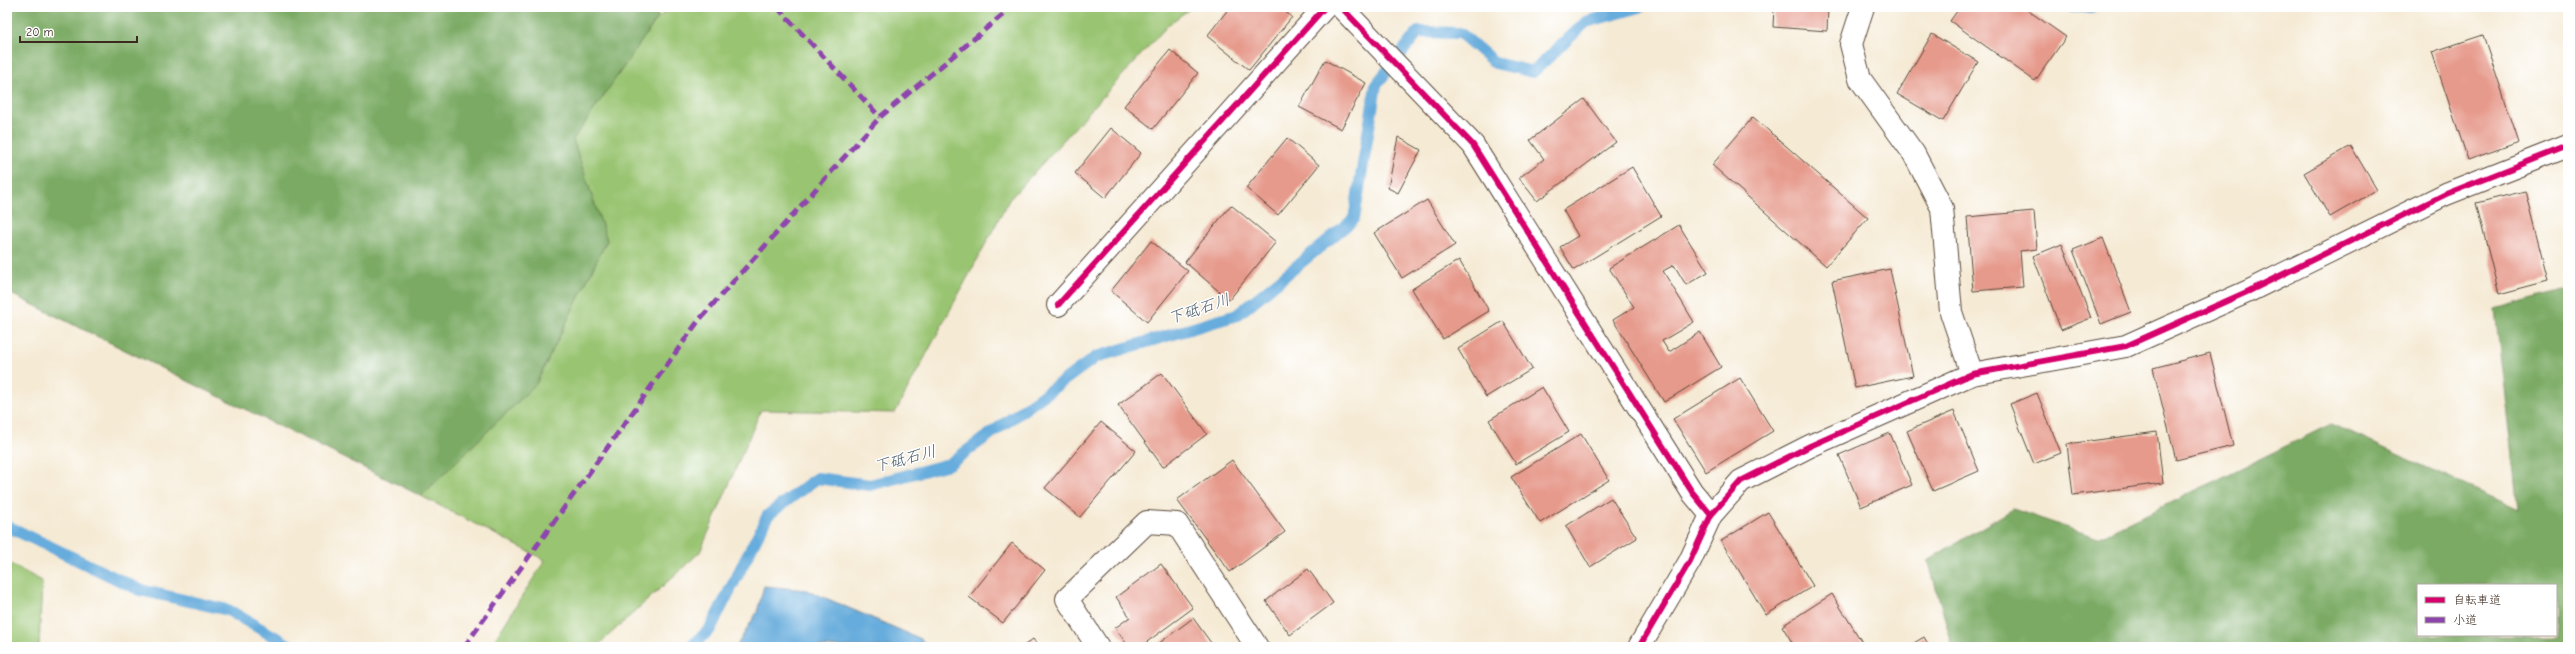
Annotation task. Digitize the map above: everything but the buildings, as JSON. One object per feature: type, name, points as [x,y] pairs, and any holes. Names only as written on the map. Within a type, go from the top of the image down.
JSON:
[{"type":"street","points":[[1058,306],[1325,7]]},
{"type":"street","points":[[1341,7],[1404,76],[1473,145],[1692,492],[1711,515]]},
{"type":"street","points":[[1863,7],[1851,44],[1860,80],[1914,154],[1942,208],[1951,312],[1972,374]]},
{"type":"street","points":[[1639,647],[1690,561],[1711,515],[1741,481],[1810,446],[1972,374],[2126,346],[2249,291],[2446,194],[2568,146]]},
{"type":"street","points":[[1098,647],[1068,599],[1147,522],[1177,524],[1257,647]]},
{"type":"green space","points":[[7,7],[656,7],[658,17],[573,140],[607,240],[536,384],[421,496],[7,292]]},
{"type":"green space","points":[[675,7],[1192,7],[1169,24],[1009,200],[895,413],[761,410],[700,552],[596,647],[490,647],[545,560],[421,496],[536,384],[607,240],[573,140],[658,17]]},
{"type":"green space","points":[[2568,289],[2568,647],[1953,647],[1928,560],[2013,509],[2098,538],[2331,424],[2518,509],[2495,310]]},
{"type":"green space","points":[[7,562],[42,581],[39,647],[19,647],[7,642]]},
{"type":"water","points":[[764,586],[807,590],[921,639],[929,647],[736,647],[757,612]]},
{"type":"waterway","name":"下砥石川","points":[[691,647],[710,629],[768,515],[817,478],[870,485],[949,464],[1096,357],[1237,315],[1354,219],[1376,85],[1418,32],[1460,33],[1495,63],[1533,72],[1586,22],[1640,7]]},
{"type":"waterway","name":"下砥石川","points":[[2071,7],[2091,7]]},
{"type":"waterway","points":[[7,526],[140,590],[228,610],[292,647]]},
{"type":"marked path","points":[[777,7],[880,117]]},
{"type":"marked path","points":[[464,647],[699,320],[880,117],[1012,7]]},
{"type":"cycle path","points":[[1058,305],[1325,7]]},
{"type":"cycle path","points":[[1341,7],[1473,145],[1692,492],[1711,515]]},
{"type":"cycle path","points":[[1639,647],[1690,561],[1711,515],[1741,481],[1810,446],[1972,374],[2126,346],[2249,291],[2446,194],[2568,146]]}]
